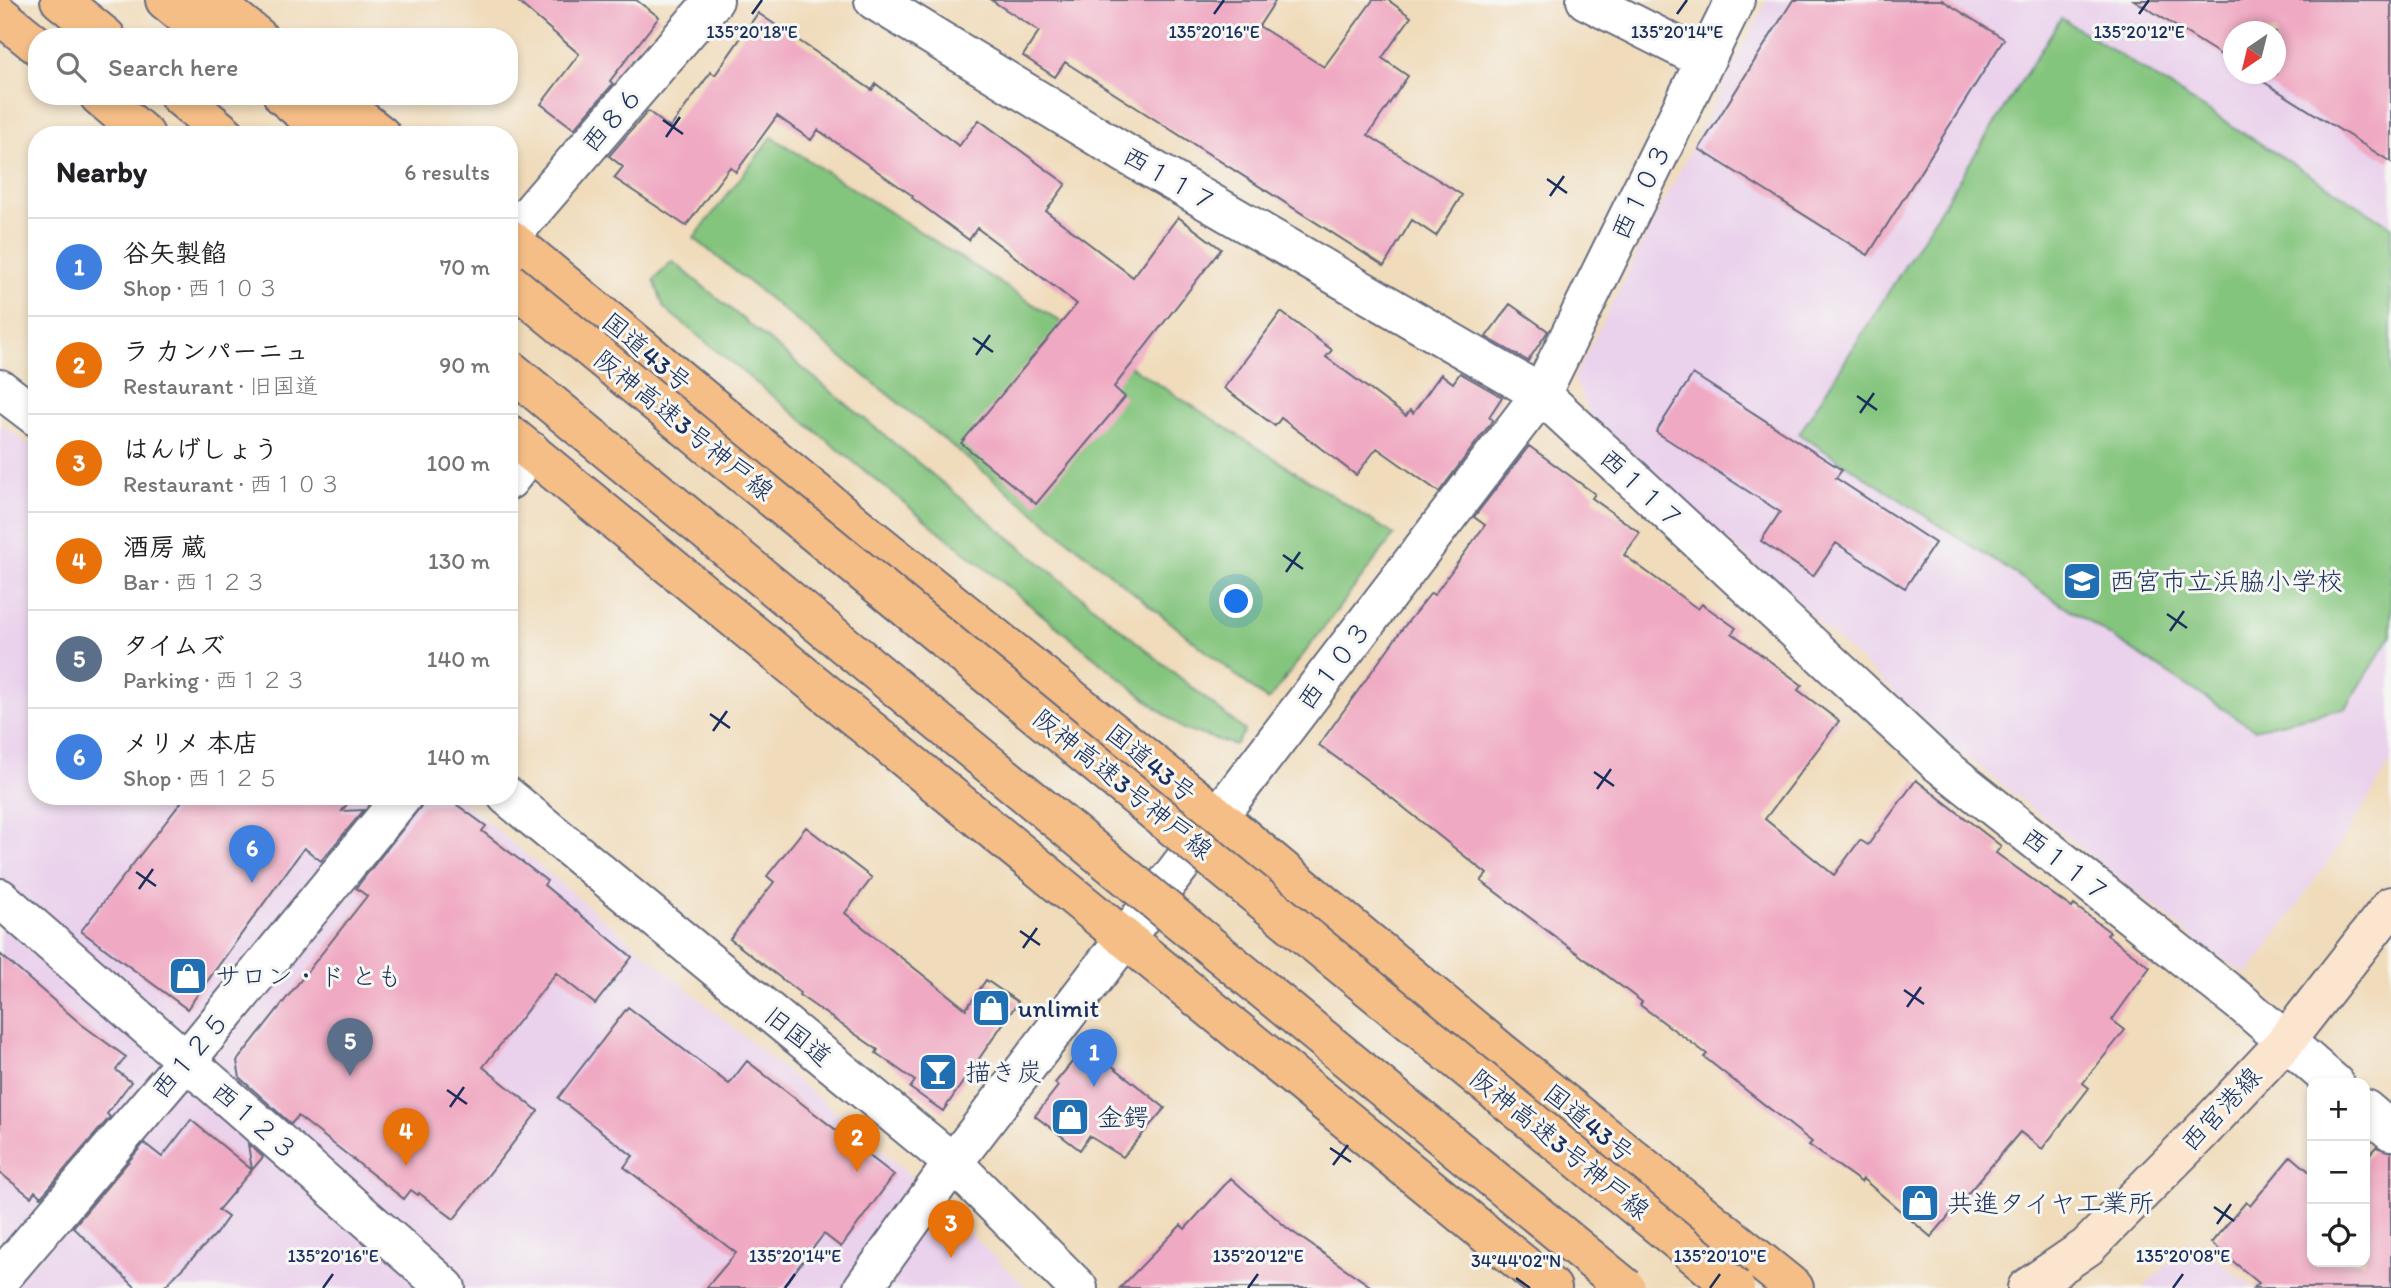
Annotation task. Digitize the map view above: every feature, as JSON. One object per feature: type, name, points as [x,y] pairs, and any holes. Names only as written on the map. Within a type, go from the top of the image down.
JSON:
[{"type":"highway","points":[[60,0],[95,28]]},
{"type":"highway","points":[[165,0],[199,28]]},
{"type":"highway","points":[[212,0],[247,28]]},
{"type":"highway","points":[[0,15],[28,38]]},
{"type":"highway","points":[[110,105],[134,126]]},
{"type":"highway","points":[[190,105],[215,126]]},
{"type":"highway","points":[[294,105],[319,126]]},
{"type":"highway","points":[[343,105],[369,126]]},
{"type":"highway","name":"国道43号","points":[[518,244],[870,537],[1218,816],[1490,1043],[1794,1288]]},
{"type":"highway","name":"阪神高速3号神戸線","points":[[518,289],[1735,1288]]},
{"type":"highway","points":[[518,376],[1626,1288]]},
{"type":"highway","points":[[518,457],[1125,939],[1552,1288]]},
{"type":"main road","name":"西宮港線","points":[[2027,1288],[2087,1247],[2200,1133],[2284,1042],[2391,906]]},
{"type":"street","name":"西８６","points":[[518,227],[714,0]]},
{"type":"street","name":"西１１７","points":[[874,0],[1126,154],[1541,394],[1937,762],[2244,1005],[2328,1078]]},
{"type":"street","points":[[1586,0],[1705,60]]},
{"type":"street","name":"西１０３","points":[[863,1288],[953,1163],[1541,394],[1735,0]]},
{"type":"street","points":[[0,389],[28,410]]},
{"type":"street","name":"西１２５","points":[[0,1279],[186,1061],[395,805]]},
{"type":"street","name":"旧国道","points":[[518,805],[953,1163],[1078,1288]]},
{"type":"street","name":"西１２３","points":[[0,898],[446,1288]]},
{"type":"street","points":[[2370,1113],[2391,1131]]},
{"type":"shaded area","name":"西宮市立浜脇小学校","points":[[1767,0],[2391,0],[2391,763],[2339,846],[2248,975],[2214,954],[1957,749],[1589,413],[1574,378]]},
{"type":"shaded area","points":[[0,423],[28,443],[28,805],[467,805],[894,1161],[1027,1288],[0,1288]]},
{"type":"shaded area","points":[[2191,1241],[2255,1288],[2143,1288]]},
{"type":"green space","points":[[2061,18],[2391,226],[2391,636],[2346,708],[2254,729],[1799,434]]},
{"type":"green space","points":[[772,137],[1394,535],[1268,701],[694,238]]},
{"type":"green space","points":[[672,261],[1245,731],[1235,745],[1183,729],[664,308],[654,280]]},
{"type":"building","points":[[516,0],[636,0],[659,17],[610,81],[613,84],[574,129],[541,104],[579,54]]},
{"type":"building","points":[[991,0],[1276,0],[1259,26],[1324,67],[1373,0],[1388,0],[1411,17],[1382,58],[1408,76],[1368,135],[1462,195],[1436,236],[1412,220],[1384,266],[1065,62],[1055,77],[1023,56],[1039,31]]},
{"type":"building","points":[[1793,0],[1942,0],[2004,39],[1868,255],[1699,149]]},
{"type":"building","points":[[2134,0],[2391,0],[2391,162],[2267,84],[2286,84],[2286,21],[2223,21],[2223,56]]},
{"type":"building","points":[[758,13],[872,90],[876,84],[959,146],[979,120],[1066,184],[1046,211],[1133,277],[1178,217],[1221,249],[1114,387],[1125,397],[1036,504],[961,443],[1077,304],[977,228],[969,240],[912,198],[913,196],[818,130],[811,140],[777,116],[736,172],[730,167],[686,226],[614,178],[623,167],[609,156],[648,111],[670,128],[711,72],[715,75]]},
{"type":"building","points":[[1510,304],[1548,331],[1528,361],[1486,337]]},
{"type":"building","points":[[1281,312],[1332,350],[1326,357],[1406,416],[1410,410],[1413,413],[1441,374],[1453,383],[1460,373],[1502,397],[1489,417],[1493,420],[1439,492],[1377,448],[1356,475],[1281,418],[1275,426],[1224,388]]},
{"type":"building","points":[[1693,374],[1842,470],[1836,478],[1935,543],[1905,588],[1836,543],[1813,576],[1761,541],[1780,512],[1656,432]]},
{"type":"building","points":[[1529,446],[1595,494],[1592,498],[1640,533],[1624,555],[1698,609],[1702,604],[1736,628],[1732,633],[1802,685],[1798,690],[1839,721],[1765,819],[1834,875],[1860,840],[1868,845],[1916,780],[2001,846],[1996,853],[2072,908],[2074,905],[2110,932],[2107,935],[2150,967],[2112,1020],[2125,1030],[2083,1083],[2089,1088],[2042,1149],[2020,1132],[1931,1237],[1863,1179],[1861,1182],[1809,1145],[1812,1142],[1704,1057],[1707,1054],[1481,881],[1487,874],[1393,799],[1319,745],[1403,628],[1431,593],[1434,595],[1485,525],[1474,517]]},
{"type":"building","points":[[179,805],[346,805],[342,811],[364,810],[321,861],[304,848],[187,1009],[81,931]]},
{"type":"building","points":[[422,805],[457,805],[486,826],[482,831],[547,881],[544,885],[632,957],[595,1004],[556,973],[483,1067],[538,1111],[454,1219],[419,1193],[418,1195],[411,1190],[404,1199],[298,1116],[291,1124],[240,1078],[237,1061],[367,896],[356,888]]},
{"type":"building","points":[[806,827],[872,878],[845,913],[966,1009],[986,980],[1018,1002],[943,1111],[910,1088],[915,1081],[876,1053],[878,1050],[799,995],[800,993],[730,939],[774,882],[767,876]]},
{"type":"building","points":[[0,954],[81,1024],[126,1057],[116,1070],[131,1082],[107,1114],[110,1117],[41,1197],[35,1191],[31,1197],[0,1173]]},
{"type":"building","points":[[628,1007],[729,1084],[747,1061],[894,1175],[841,1247],[824,1234],[782,1288],[706,1288],[736,1253],[624,1167],[633,1156],[558,1098]]},
{"type":"building","points":[[1086,1045],[1165,1108],[1123,1157],[1089,1136],[1080,1150],[1035,1116],[1058,1086],[1055,1083]]},
{"type":"building","points":[[191,1120],[252,1170],[218,1210],[228,1217],[215,1235],[163,1288],[136,1288],[73,1227],[144,1143],[162,1157]]},
{"type":"building","points":[[248,1144],[263,1157],[252,1170]]},
{"type":"building","points":[[2376,1147],[2391,1152],[2391,1288],[2254,1288],[2259,1283],[2211,1243],[2246,1202],[2250,1206],[2291,1156],[2307,1170],[2307,1267],[2370,1267],[2370,1154]]},
{"type":"building","points":[[1231,1178],[1287,1228],[1373,1288],[1120,1288],[1181,1225],[1185,1229]]},
{"type":"place","name":"西宮市立浜脇小学校","points":[[2082,581]]},
{"type":"place","name":"メリメ 本店","points":[[252,883]]},
{"type":"place","name":"サロン・ド とも","points":[[188,976]]},
{"type":"place","name":"unlimit","points":[[991,1008]]},
{"type":"place","name":"描き炭","points":[[938,1072]]},
{"type":"place","name":"タイムズ","points":[[350,1076]]},
{"type":"place","name":"谷矢製餡","points":[[1094,1087]]},
{"type":"place","name":"金鍔","points":[[1070,1117]]},
{"type":"place","name":"酒房 蔵","points":[[406,1166]]},
{"type":"place","name":"ラ カンパーニュ","points":[[857,1172]]},
{"type":"place","name":"共進タイヤ工業所","points":[[1920,1203]]},
{"type":"place","name":"はんげしょう","points":[[951,1258]]}]
